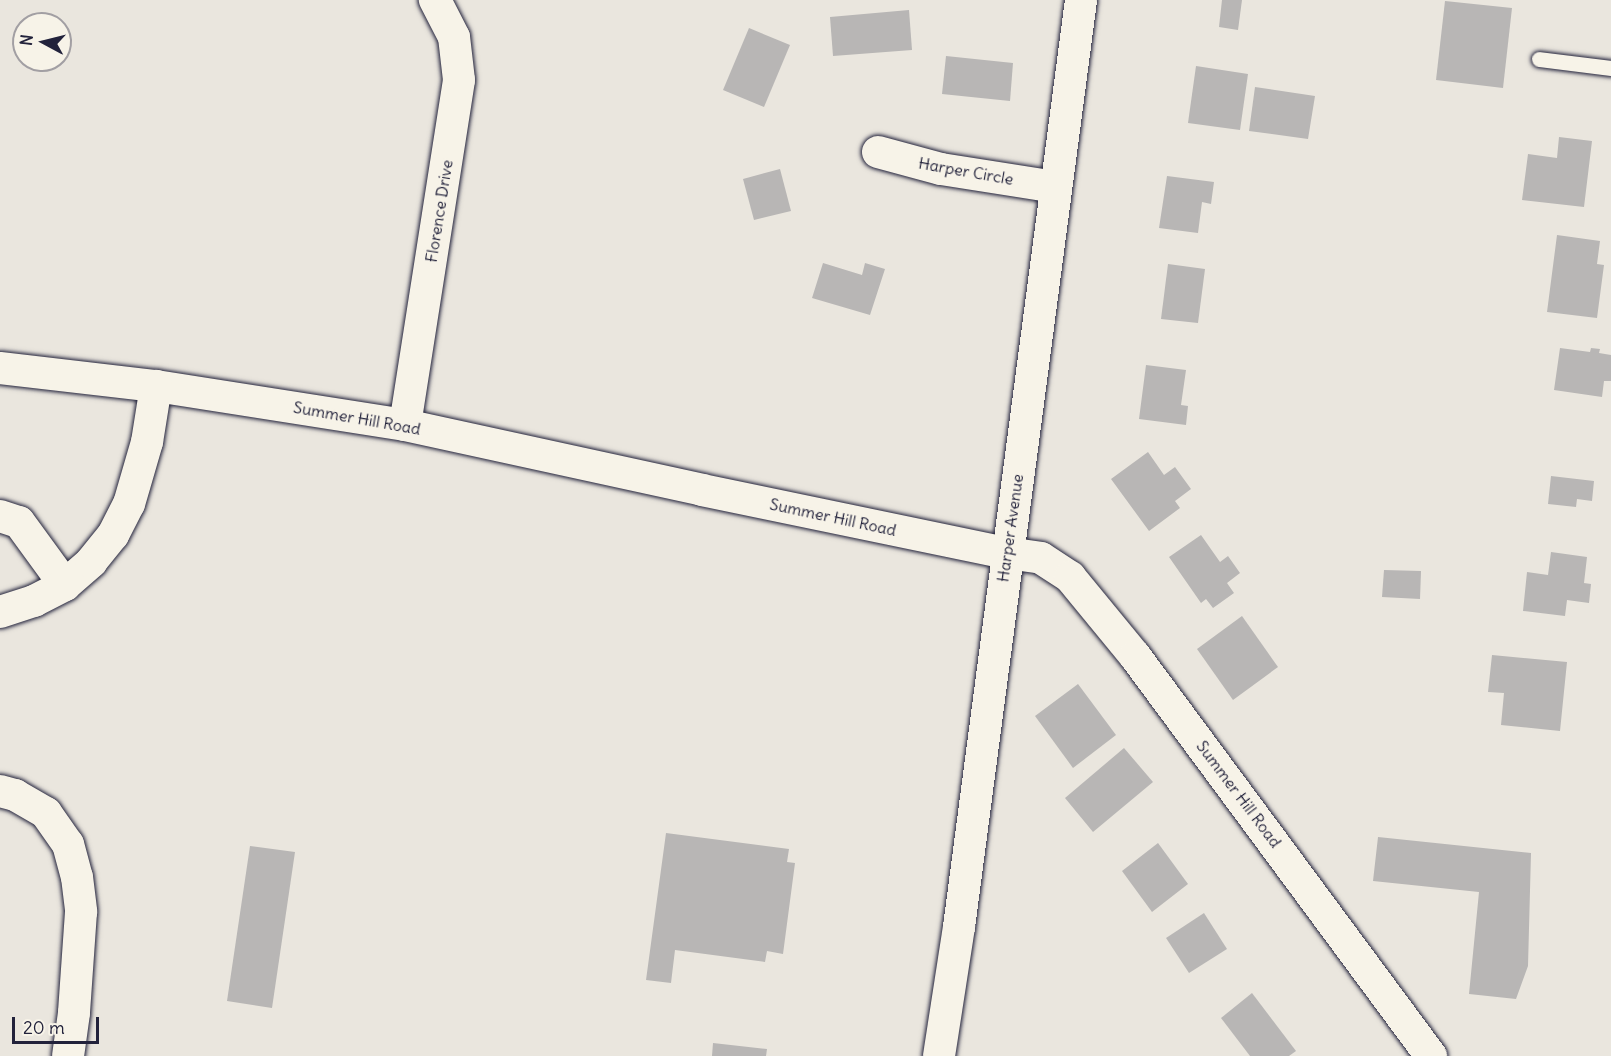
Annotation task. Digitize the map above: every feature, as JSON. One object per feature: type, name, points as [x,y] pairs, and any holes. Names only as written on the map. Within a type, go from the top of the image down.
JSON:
[{"type":"street","name":"Florence Drive","points":[[405,425],[459,80],[454,37],[435,0]]},
{"type":"street","name":"Harper Avenue","points":[[939,1056],[959,927],[1081,0]]},
{"type":"street","name":"Harper Circle","points":[[878,152],[941,169],[1056,187]]},
{"type":"street","name":"Summer Hill Road","points":[[0,368],[156,386],[405,425],[1007,553],[1041,558],[1070,577],[1135,656],[1431,1056]]},
{"type":"street","points":[[0,612],[34,601],[65,585],[91,562],[113,534],[129,504],[147,442],[156,386]]},
{"type":"street","points":[[0,516],[19,522],[65,585]]},
{"type":"street","points":[[0,791],[15,795],[45,813],[68,843],[77,877],[81,912],[74,1013],[68,1056]]},
{"type":"lane","points":[[1539,59],[1611,68]]},
{"type":"building","points":[[1222,0],[1242,0],[1238,30],[1219,27]]},
{"type":"building","points":[[1445,1],[1512,8],[1503,88],[1436,80]]},
{"type":"building","points":[[909,10],[912,50],[833,56],[830,17]]},
{"type":"building","points":[[749,28],[790,45],[764,107],[723,90]]},
{"type":"building","points":[[946,56],[1013,63],[1010,101],[942,94]]},
{"type":"building","points":[[1196,66],[1248,74],[1240,130],[1188,123]]},
{"type":"building","points":[[1255,87],[1315,96],[1308,139],[1249,131]]},
{"type":"building","points":[[1559,137],[1592,141],[1584,207],[1522,200],[1528,154],[1557,158]]},
{"type":"building","points":[[780,169],[791,211],[754,220],[743,179]]},
{"type":"building","points":[[1167,176],[1214,182],[1211,204],[1202,202],[1198,233],[1159,228]]},
{"type":"building","points":[[1557,235],[1600,241],[1597,264],[1604,265],[1597,318],[1547,312]]},
{"type":"building","points":[[823,263],[862,275],[865,263],[885,269],[870,315],[812,298]]},
{"type":"building","points":[[1168,264],[1205,269],[1198,323],[1161,319]]},
{"type":"building","points":[[1560,348],[1590,352],[1591,348],[1600,349],[1599,353],[1611,355],[1611,381],[1604,381],[1602,397],[1554,390]]},
{"type":"building","points":[[1146,365],[1186,370],[1181,405],[1188,406],[1186,425],[1139,419]]},
{"type":"building","points":[[1148,452],[1164,475],[1175,467],[1191,489],[1175,501],[1180,508],[1149,531],[1111,479]]},
{"type":"building","points":[[1551,476],[1594,481],[1592,501],[1577,499],[1576,507],[1548,504]]},
{"type":"building","points":[[1201,535],[1220,562],[1228,556],[1240,573],[1227,583],[1234,593],[1213,608],[1206,599],[1201,603],[1169,557]]},
{"type":"building","points":[[1551,552],[1587,557],[1584,583],[1591,584],[1589,603],[1567,600],[1565,616],[1523,611],[1527,572],[1548,575]]},
{"type":"building","points":[[1384,570],[1421,571],[1420,599],[1382,597]]},
{"type":"building","points":[[1242,616],[1278,667],[1233,700],[1197,649]]},
{"type":"building","points":[[1492,655],[1567,662],[1560,731],[1501,725],[1504,693],[1488,692]]},
{"type":"building","points":[[1078,684],[1116,735],[1073,768],[1035,716]]},
{"type":"building","points":[[1124,748],[1153,782],[1093,832],[1065,798]]},
{"type":"building","points":[[666,833],[789,849],[787,862],[795,863],[783,954],[767,951],[765,962],[675,950],[671,983],[646,980]]},
{"type":"building","points":[[1378,837],[1531,853],[1528,966],[1516,999],[1469,994],[1479,892],[1373,881]]},
{"type":"building","points":[[1158,843],[1188,884],[1152,912],[1122,871]]},
{"type":"building","points":[[250,846],[295,852],[272,1008],[227,1001]]},
{"type":"building","points":[[1204,913],[1227,949],[1189,973],[1166,938]]},
{"type":"building","points":[[1252,993],[1296,1051],[1289,1056],[1250,1056],[1221,1018]]},
{"type":"building","points":[[713,1043],[767,1049],[766,1056],[712,1056]]}]
